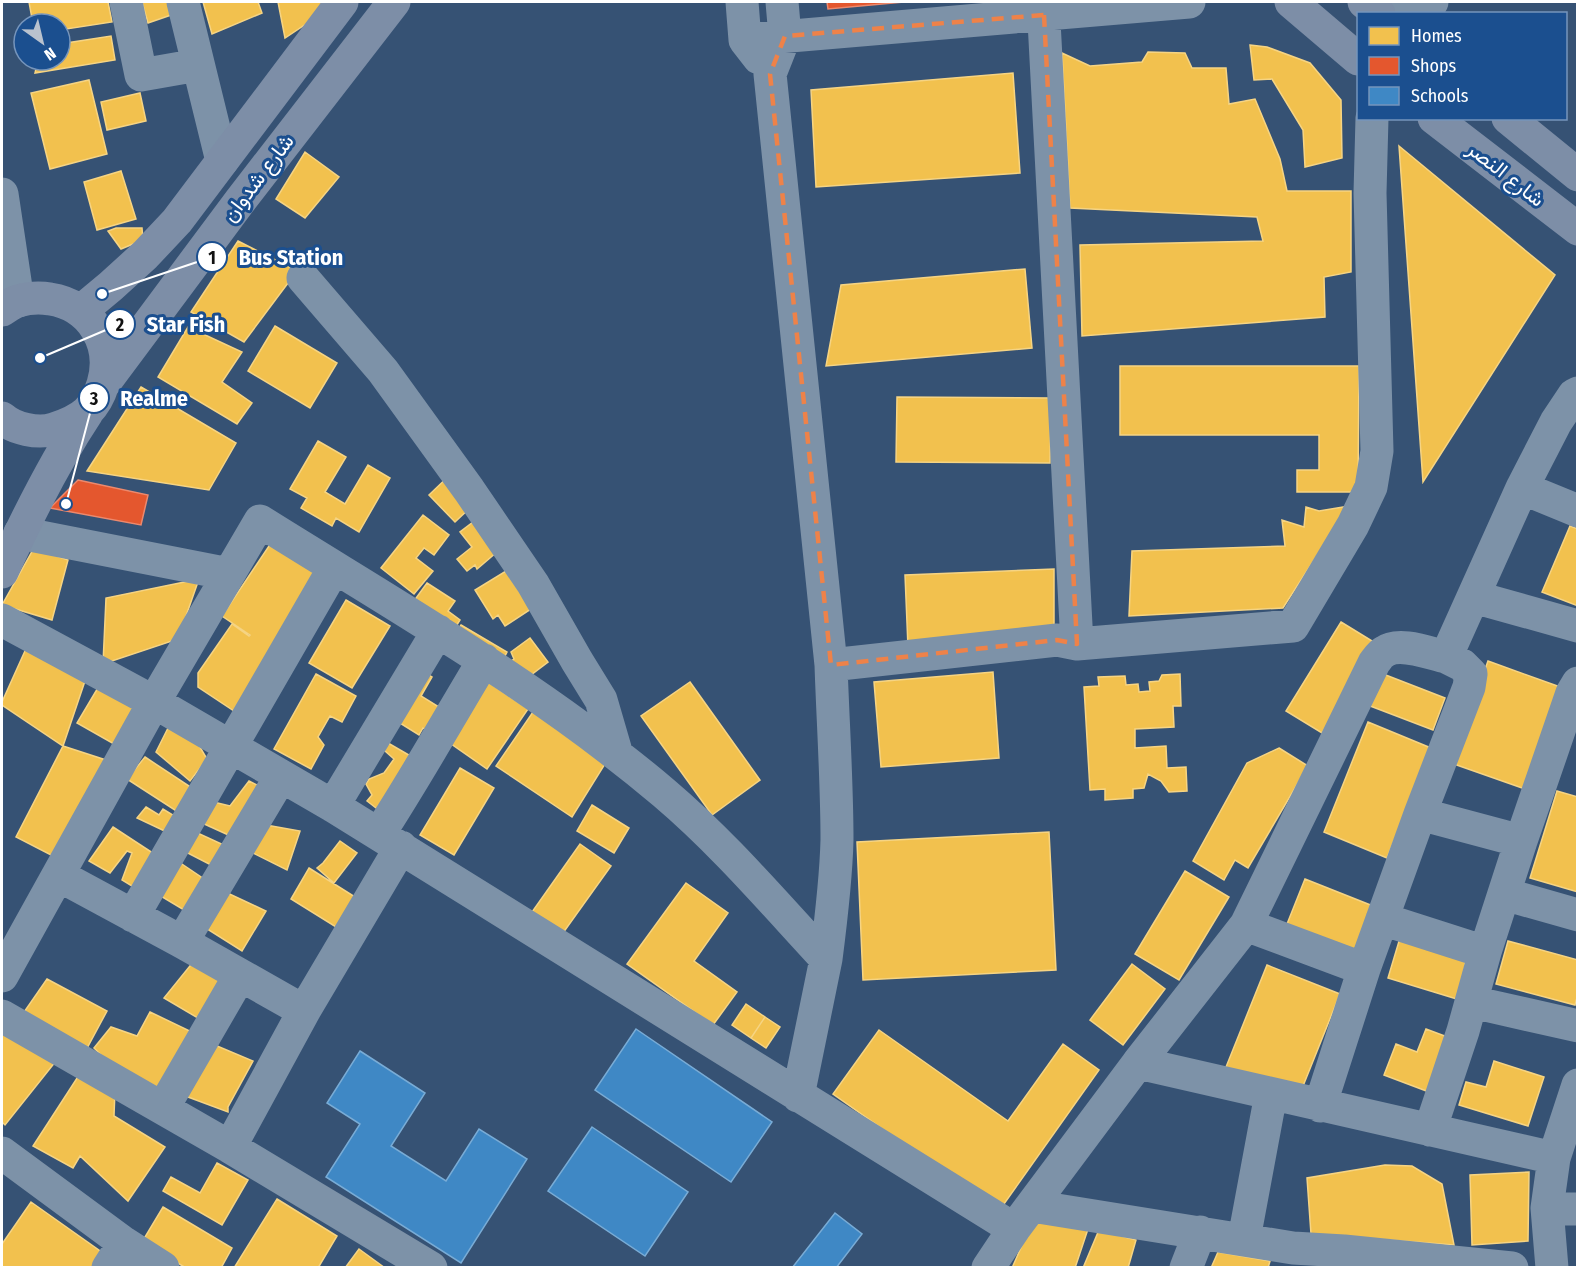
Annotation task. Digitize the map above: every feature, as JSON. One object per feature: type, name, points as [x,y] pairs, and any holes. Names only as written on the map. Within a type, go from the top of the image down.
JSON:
[{"type":"main road","name":"شارع شدوان","points":[[2,572],[64,447],[95,398],[240,201],[394,2]]},
{"type":"main road","points":[[1291,2],[1353,46]]},
{"type":"main road","points":[[1364,2],[1376,12]]},
{"type":"main road","name":"شارع شدوان","points":[[81,311],[145,255],[177,221],[338,4]]},
{"type":"main road","name":"شارع النصر","points":[[1437,120],[1578,229]]},
{"type":"main road","name":"شارع النصر","points":[[1510,120],[1578,175]]},
{"type":"main road","points":[[3,428],[49,430],[70,424],[95,398],[107,372],[106,349],[96,327],[81,311],[61,301],[40,297],[10,306]]},
{"type":"street","points":[[126,2],[141,75],[198,65]]},
{"type":"street","points":[[183,2],[222,161]]},
{"type":"street","points":[[742,2],[745,40],[770,74]]},
{"type":"street","points":[[782,2],[785,36],[770,74],[831,665],[837,842],[834,895],[826,959],[798,1096]]},
{"type":"street","points":[[745,40],[1044,8],[1189,2]]},
{"type":"street","points":[[1404,12],[1432,2]]},
{"type":"street","points":[[1044,8],[1077,644]]},
{"type":"street","points":[[831,665],[1057,640],[1077,644],[1293,626],[1353,525],[1371,487],[1377,451],[1370,192],[1372,120]]},
{"type":"street","points":[[2,194],[10,306]]},
{"type":"street","points":[[303,278],[382,370],[469,490],[533,584],[601,700],[617,755]]},
{"type":"street","points":[[1446,657],[1522,488],[1556,422],[1574,395],[1578,393]]},
{"type":"street","points":[[1522,488],[1578,511]]},
{"type":"street","points":[[2,976],[154,702],[260,521],[484,660],[549,704],[617,755],[702,826],[826,959]]},
{"type":"street","points":[[20,533],[229,574]]},
{"type":"street","points":[[133,916],[334,568]]},
{"type":"street","points":[[1474,597],[1578,626]]},
{"type":"street","points":[[2,620],[154,702],[333,806],[798,1096],[1023,1218],[1200,1232],[1244,1239],[1290,1258],[1344,1251],[1512,1268]]},
{"type":"street","points":[[333,806],[438,631]]},
{"type":"street","points":[[988,1268],[1138,1064],[1246,926],[1374,663],[1383,652],[1394,648],[1406,648],[1446,657],[1462,665],[1471,674],[1469,687],[1364,969],[1320,1106]]},
{"type":"street","points":[[230,1147],[304,1011],[390,841],[411,786],[437,737],[484,660]]},
{"type":"street","points":[[1430,1130],[1521,841],[1572,693],[1578,683]]},
{"type":"street","points":[[182,942],[281,776]]},
{"type":"street","points":[[1420,814],[1521,841]]},
{"type":"street","points":[[58,875],[304,1011]]},
{"type":"street","points":[[1504,894],[1578,915]]},
{"type":"street","points":[[1382,919],[1485,952]]},
{"type":"street","points":[[1246,926],[1364,969]]},
{"type":"street","points":[[163,1108],[240,975]]},
{"type":"street","points":[[1472,1002],[1578,1026]]},
{"type":"street","points":[[2,1016],[230,1147],[431,1268]]},
{"type":"street","points":[[1138,1064],[1554,1158]]},
{"type":"street","points":[[1552,1268],[1562,1209],[1554,1158],[1578,1085]]},
{"type":"street","points":[[1244,1239],[1271,1094]]},
{"type":"street","points":[[2,1153],[115,1260],[163,1268]]},
{"type":"street","points":[[1186,1268],[1200,1232]]},
{"type":"highlighted area","points":[[1044,15],[1077,644],[1057,640],[831,665],[770,74],[785,36]]},
{"type":"building: Homes","points":[[29,2],[108,2],[112,22],[72,28],[72,12],[31,12]]},
{"type":"building: Homes","points":[[142,2],[173,2],[177,13],[148,23]]},
{"type":"building: Homes","points":[[203,2],[258,2],[262,13],[212,34]]},
{"type":"building: Homes","points":[[278,2],[324,2],[327,10],[285,38]]},
{"type":"building: Homes","points":[[111,36],[115,60],[72,67],[72,42]]},
{"type":"building: Homes","points":[[1250,45],[1267,47],[1310,63],[1341,100],[1342,158],[1305,167],[1303,130],[1272,79],[1254,80]]},
{"type":"building: Homes","points":[[1148,52],[1185,53],[1192,68],[1226,68],[1229,104],[1255,99],[1280,159],[1287,191],[1351,191],[1351,272],[1324,277],[1325,317],[1082,336],[1080,245],[1263,241],[1257,217],[1070,208],[1062,53],[1090,66],[1142,62]]},
{"type":"building: Homes","points":[[1013,73],[1020,173],[816,187],[811,90]]},
{"type":"building: Homes","points":[[89,80],[107,154],[50,169],[31,93]]},
{"type":"building: Homes","points":[[140,93],[146,121],[107,130],[101,102]]},
{"type":"building: Homes","points":[[1399,146],[1555,275],[1423,482]]},
{"type":"building: Homes","points":[[305,152],[339,177],[305,218],[276,199]]},
{"type":"building: Homes","points":[[121,171],[136,219],[97,230],[84,182]]},
{"type":"building: Homes","points":[[116,228],[142,228],[143,240],[121,249],[108,231]]},
{"type":"building: Homes","points":[[238,241],[297,271],[244,342],[191,312]]},
{"type":"building: Homes","points":[[1025,269],[1032,348],[826,366],[841,285]]},
{"type":"building: Homes","points":[[275,326],[337,363],[310,408],[248,371]]},
{"type":"building: Homes","points":[[188,327],[242,352],[222,382],[252,403],[237,424],[158,377]]},
{"type":"building: Homes","points":[[1120,366],[1359,366],[1358,492],[1297,492],[1297,470],[1319,470],[1319,435],[1120,435]]},
{"type":"building: Homes","points":[[141,387],[236,443],[209,490],[87,471]]},
{"type":"building: Homes","points":[[897,397],[1051,398],[1050,463],[896,462]]},
{"type":"building: Homes","points":[[318,441],[346,457],[325,492],[345,504],[368,465],[390,478],[359,532],[336,518],[332,526],[301,508],[307,498],[290,489]]},
{"type":"building: Homes","points":[[452,473],[472,506],[455,522],[429,495]]},
{"type":"building: Homes","points":[[1349,506],[1283,608],[1129,616],[1132,551],[1285,546],[1282,520],[1304,527],[1306,507],[1319,511]]},
{"type":"building: Homes","points":[[423,515],[449,535],[434,555],[424,548],[416,558],[433,571],[414,594],[381,568]]},
{"type":"building: Homes","points":[[473,522],[497,552],[477,569],[475,565],[467,571],[457,559],[472,547],[460,532]]},
{"type":"building: Homes","points":[[1570,526],[1578,529],[1578,606],[1542,592]]},
{"type":"building: Homes","points":[[273,540],[325,577],[240,715],[198,687],[198,673],[232,624],[250,635],[222,616]]},
{"type":"building: Homes","points":[[34,548],[68,560],[52,620],[2,605]]},
{"type":"building: Homes","points":[[1054,569],[1054,631],[908,647],[905,575]]},
{"type":"building: Homes","points":[[506,571],[531,609],[505,626],[498,615],[493,619],[475,590]]},
{"type":"building: Homes","points":[[199,579],[178,639],[103,664],[106,598]]},
{"type":"building: Homes","points":[[427,583],[455,601],[448,611],[460,620],[452,633],[411,605]]},
{"type":"building: Homes","points":[[346,600],[390,626],[352,688],[309,663]]},
{"type":"building: Homes","points":[[1341,622],[1377,644],[1322,733],[1286,711]]},
{"type":"building: Homes","points":[[461,625],[507,652],[502,662],[455,635]]},
{"type":"building: Homes","points":[[530,638],[548,662],[523,681],[505,665],[514,659],[511,652]]},
{"type":"building: Homes","points":[[29,642],[86,678],[63,746],[2,705]]},
{"type":"building: Homes","points":[[1488,661],[1563,688],[1525,789],[1451,763]]},
{"type":"building: Homes","points":[[424,672],[432,677],[421,696],[447,712],[435,736],[423,728],[419,735],[395,720]]},
{"type":"building: Homes","points":[[993,672],[999,758],[881,767],[874,682]]},
{"type":"building: Homes","points":[[1378,672],[1445,698],[1433,730],[1365,704]]},
{"type":"building: Homes","points":[[316,674],[356,696],[342,722],[330,716],[318,737],[324,745],[311,769],[274,749]]},
{"type":"building: Homes","points":[[1180,674],[1181,706],[1173,706],[1174,727],[1135,729],[1135,748],[1166,746],[1167,768],[1186,767],[1187,791],[1169,792],[1161,781],[1148,774],[1144,788],[1133,789],[1133,798],[1105,800],[1105,789],[1090,790],[1084,687],[1099,686],[1098,677],[1125,676],[1126,685],[1138,684],[1139,692],[1150,691],[1149,682],[1159,681],[1162,675]]},
{"type":"building: Homes","points":[[488,682],[528,709],[487,769],[447,741]]},
{"type":"building: Homes","points":[[690,682],[760,780],[712,815],[641,716]]},
{"type":"building: Homes","points":[[99,686],[140,704],[114,744],[77,723]]},
{"type":"building: Homes","points":[[535,709],[608,759],[572,817],[496,766]]},
{"type":"building: Homes","points":[[173,718],[190,730],[207,759],[190,781],[156,752]]},
{"type":"building: Homes","points":[[1368,722],[1431,748],[1387,858],[1324,832]]},
{"type":"building: Homes","points":[[388,743],[421,762],[385,815],[367,801],[372,795],[366,784],[369,779],[384,773],[394,759],[384,750]]},
{"type":"building: Homes","points":[[63,746],[106,760],[53,856],[16,837]]},
{"type":"building: Homes","points":[[1279,748],[1308,766],[1248,868],[1235,860],[1224,880],[1193,861],[1247,763]]},
{"type":"building: Homes","points":[[145,757],[198,792],[181,814],[127,779]]},
{"type":"building: Homes","points":[[460,768],[494,788],[454,855],[420,835]]},
{"type":"building: Homes","points":[[249,781],[267,790],[235,838],[200,822],[209,801],[230,806]]},
{"type":"building: Homes","points":[[1557,791],[1578,797],[1578,892],[1530,878]]},
{"type":"building: Homes","points":[[592,805],[629,828],[614,853],[577,831]]},
{"type":"building: Homes","points":[[146,807],[159,815],[163,809],[181,820],[171,834],[137,818]]},
{"type":"building: Homes","points":[[266,825],[300,831],[287,870],[251,852]]},
{"type":"building: Homes","points":[[113,827],[159,857],[140,891],[122,880],[132,853],[127,851],[110,873],[89,861]]},
{"type":"building: Homes","points":[[191,830],[226,846],[213,866],[178,848]]},
{"type":"building: Homes","points":[[1049,832],[1056,970],[863,980],[857,842]]},
{"type":"building: Homes","points":[[340,841],[357,853],[334,883],[317,868]]},
{"type":"building: Homes","points":[[580,844],[611,866],[563,933],[532,912]]},
{"type":"building: Homes","points":[[173,858],[204,879],[184,910],[154,892]]},
{"type":"building: Homes","points":[[309,868],[363,902],[344,932],[291,899]]},
{"type":"building: Homes","points":[[1185,871],[1229,897],[1179,980],[1135,954]]},
{"type":"building: Homes","points":[[1305,879],[1373,906],[1352,960],[1283,934]]},
{"type":"building: Homes","points":[[686,883],[728,913],[694,961],[737,992],[713,1025],[627,964]]},
{"type":"building: Homes","points":[[221,890],[266,911],[242,951],[204,927]]},
{"type":"building: Homes","points":[[1400,938],[1466,958],[1460,1000],[1388,978]]},
{"type":"building: Homes","points":[[1508,941],[1578,960],[1578,994],[1575,1005],[1496,984]]},
{"type":"building: Homes","points":[[198,956],[229,978],[203,1021],[164,998]]},
{"type":"building: Homes","points":[[1132,964],[1165,989],[1123,1045],[1090,1020]]},
{"type":"building: Homes","points":[[1267,965],[1340,994],[1299,1096],[1226,1067]]},
{"type":"building: Homes","points":[[47,979],[107,1011],[85,1052],[22,1015]]},
{"type":"building: Homes","points":[[746,1004],[765,1017],[751,1038],[732,1025]]},
{"type":"building: Homes","points":[[150,1012],[194,1033],[168,1091],[124,1078],[94,1048],[111,1027],[137,1036]]},
{"type":"building: Homes","points":[[765,1017],[780,1027],[766,1048],[751,1038]]},
{"type":"building: Homes","points":[[1426,1029],[1450,1038],[1429,1092],[1384,1075],[1396,1044],[1417,1052]]},
{"type":"building: Homes","points":[[879,1030],[1008,1121],[1063,1044],[1099,1070],[999,1211],[833,1094]]},
{"type":"building: Homes","points":[[2,1031],[56,1061],[5,1125],[2,1122]]},
{"type":"building: Homes","points":[[210,1043],[253,1061],[228,1107],[228,1112],[180,1094]]},
{"type":"building: Homes","points":[[1494,1061],[1544,1077],[1528,1126],[1459,1105],[1466,1082],[1486,1087]]},
{"type":"building: Homes","points":[[81,1072],[115,1090],[114,1116],[165,1147],[128,1201],[80,1156],[73,1168],[33,1146]]},
{"type":"building: Homes","points":[[217,1163],[248,1180],[222,1225],[163,1191],[171,1177],[200,1193]]},
{"type":"building: Homes","points":[[1385,1165],[1412,1166],[1442,1184],[1454,1245],[1311,1234],[1307,1178]]},
{"type":"building: Homes","points":[[1529,1172],[1528,1241],[1472,1245],[1470,1175]]},
{"type":"building: Homes","points":[[277,1199],[337,1236],[318,1268],[234,1268]]},
{"type":"building: Homes","points":[[31,1202],[110,1258],[103,1268],[2,1268],[2,1244]]},
{"type":"building: Homes","points":[[163,1207],[232,1248],[221,1268],[186,1268],[142,1242]]},
{"type":"building: Homes","points":[[1035,1216],[1088,1229],[1075,1268],[1012,1268]]},
{"type":"building: Homes","points":[[1099,1230],[1136,1240],[1128,1268],[1083,1268]]},
{"type":"building: Homes","points":[[359,1249],[385,1268],[345,1268]]},
{"type":"building: Homes","points":[[1218,1252],[1270,1261],[1268,1268],[1211,1268]]},
{"type":"building: Shops","points":[[827,2],[904,2],[828,9]]},
{"type":"building: Shops","points":[[78,480],[148,495],[141,525],[50,508]]},
{"type":"building: Schools","points":[[636,1029],[772,1122],[731,1182],[595,1090]]},
{"type":"building: Schools","points":[[360,1051],[425,1093],[391,1146],[446,1181],[479,1129],[527,1159],[461,1263],[326,1177],[360,1124],[327,1103]]},
{"type":"building: Schools","points":[[592,1127],[688,1192],[645,1256],[548,1191]]},
{"type":"building: Schools","points":[[835,1213],[862,1234],[836,1268],[792,1268]]},
{"type":"place","name":"Bus Station","points":[[102,294]]},
{"type":"place","name":"Star Fish","points":[[40,358]]},
{"type":"place","name":"Realme","points":[[66,504]]}]
